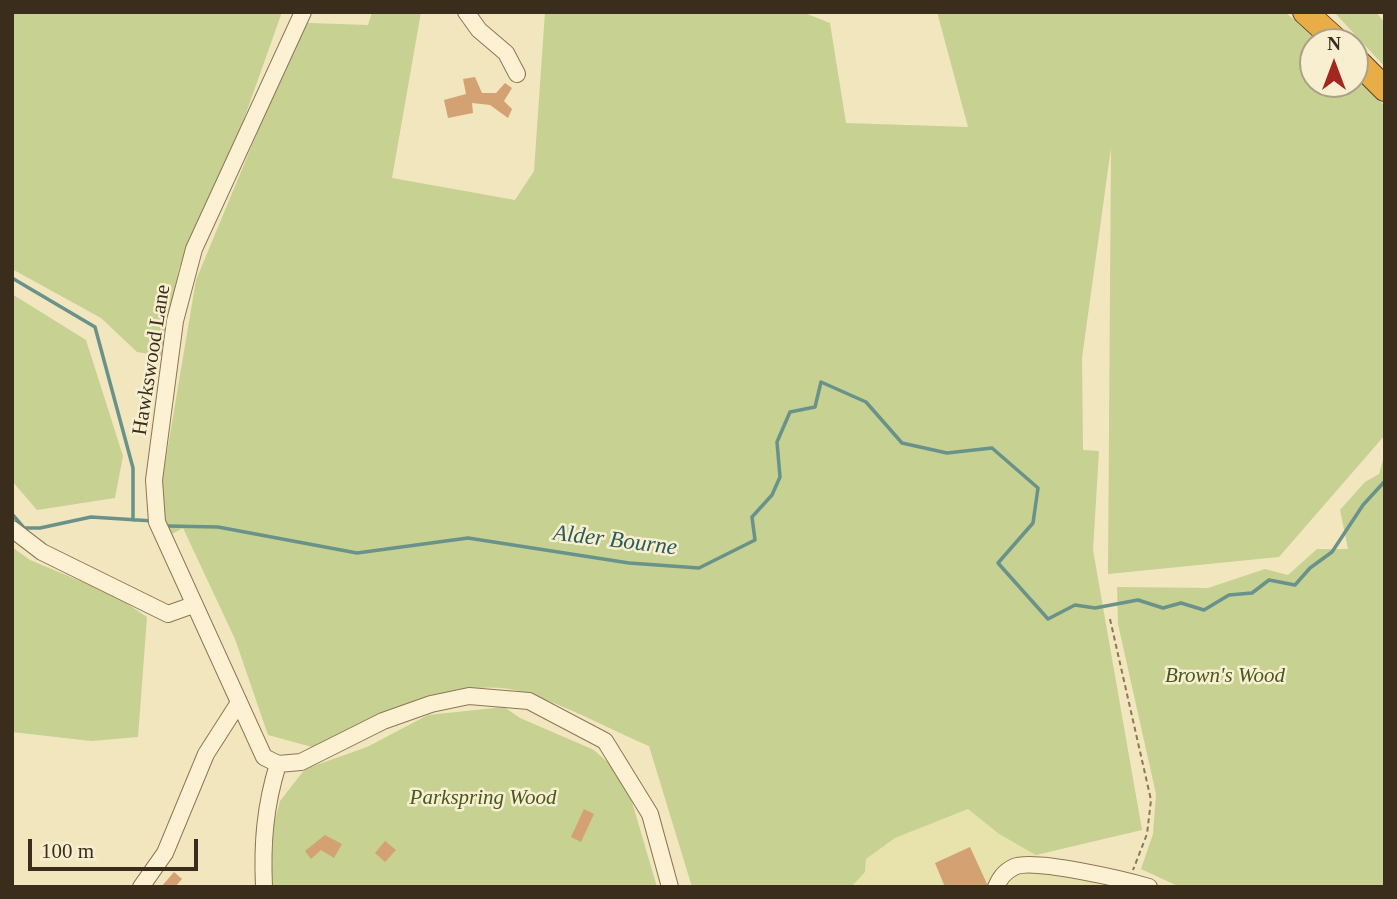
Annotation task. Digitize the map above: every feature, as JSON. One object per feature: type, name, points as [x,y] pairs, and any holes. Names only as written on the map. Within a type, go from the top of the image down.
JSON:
[{"type":"highway","points":[[1305,12],[1323,28]]},
{"type":"highway","points":[[1369,73],[1385,89]]},
{"type":"street","name":"Hawkswood Lane","points":[[278,764],[264,757],[193,606],[157,522],[154,480],[175,321],[194,249],[303,12]]},
{"type":"street","points":[[466,12],[478,30],[506,53],[517,74]]},
{"type":"street","points":[[12,529],[42,552],[168,614],[193,606]]},
{"type":"street","points":[[264,887],[262,842],[266,801],[278,764],[301,762],[383,721],[431,704],[468,696],[529,701],[604,741],[650,814],[670,887]]},
{"type":"street","points":[[141,887],[165,853],[206,754],[238,704]]},
{"type":"street","points":[[996,887],[1000,876],[1015,866],[1040,864],[1149,887]]},
{"type":"path","points":[[1110,619],[1151,800],[1147,834],[1129,881]]},
{"type":"shaded area","points":[[968,809],[999,834],[1051,862],[1122,887],[851,887],[865,872],[866,859],[895,838]]},
{"type":"green space","points":[[12,12],[282,12],[234,147],[204,221],[179,268],[162,356],[137,352],[101,318],[12,269]]},
{"type":"green space","points":[[372,12],[421,12],[392,178],[515,200],[534,171],[545,12],[802,12],[830,23],[846,123],[968,127],[937,12],[1285,12],[1304,28],[1299,28],[1299,98],[1369,98],[1369,91],[1385,106],[1385,435],[1279,557],[1108,574],[1111,148],[1082,358],[1083,450],[1099,451],[1093,550],[1142,830],[1036,855],[999,834],[968,809],[895,838],[866,859],[865,872],[851,887],[692,887],[649,746],[542,698],[500,688],[473,688],[416,701],[312,747],[268,735],[235,639],[183,528],[170,535],[161,515],[160,494],[196,280],[304,20],[309,23],[368,25]]},
{"type":"green space","points":[[1334,12],[1376,12],[1385,23],[1385,67],[1369,50],[1369,28],[1349,28]]},
{"type":"green space","points":[[12,294],[86,340],[123,456],[115,498],[37,510],[12,481]]},
{"type":"green space","name":"Brown's Wood","points":[[1385,453],[1385,887],[1180,887],[1141,869],[1153,834],[1156,794],[1118,624],[1117,587],[1208,588],[1265,569],[1288,575],[1317,549],[1348,549],[1340,510],[1365,482],[1379,474]]},
{"type":"green space","points":[[12,547],[30,560],[114,595],[147,617],[138,737],[91,741],[12,732]]},
{"type":"green space","name":"Parkspring Wood","points":[[504,707],[520,718],[594,750],[625,778],[657,887],[272,887],[270,839],[280,801],[305,769],[367,747],[428,715]]},
{"type":"building","points":[[475,77],[482,93],[496,93],[505,83],[512,88],[504,101],[512,109],[508,118],[490,105],[472,103],[473,113],[448,118],[444,100],[466,94],[463,79]]},
{"type":"building","points":[[584,809],[594,814],[581,842],[571,837]]},
{"type":"building","points":[[325,835],[342,844],[334,858],[321,850],[311,859],[305,851]]},
{"type":"building","points":[[385,841],[396,850],[385,862],[375,853]]},
{"type":"building","points":[[970,847],[988,886],[945,887],[935,863]]},
{"type":"building","points":[[174,872],[182,879],[175,887],[161,887]]},
{"type":"waterway","points":[[12,278],[95,327],[133,468],[133,520]]},
{"type":"waterway","name":"Alder Bourne","points":[[166,526],[218,527],[357,553],[468,538],[629,563],[699,568],[755,540],[752,517],[772,495],[780,477],[777,442],[790,412],[815,407],[821,382],[866,402],[902,443],[947,453],[992,448],[1038,488],[1033,523],[998,563],[1048,619],[1075,605],[1095,608],[1138,600],[1163,608],[1181,603],[1204,610],[1229,595],[1252,593],[1269,580],[1295,585],[1310,568],[1332,552],[1363,505],[1385,481]]},
{"type":"waterway","name":"Alder Bourne","points":[[12,514],[24,528],[40,528],[91,517],[153,521]]}]
